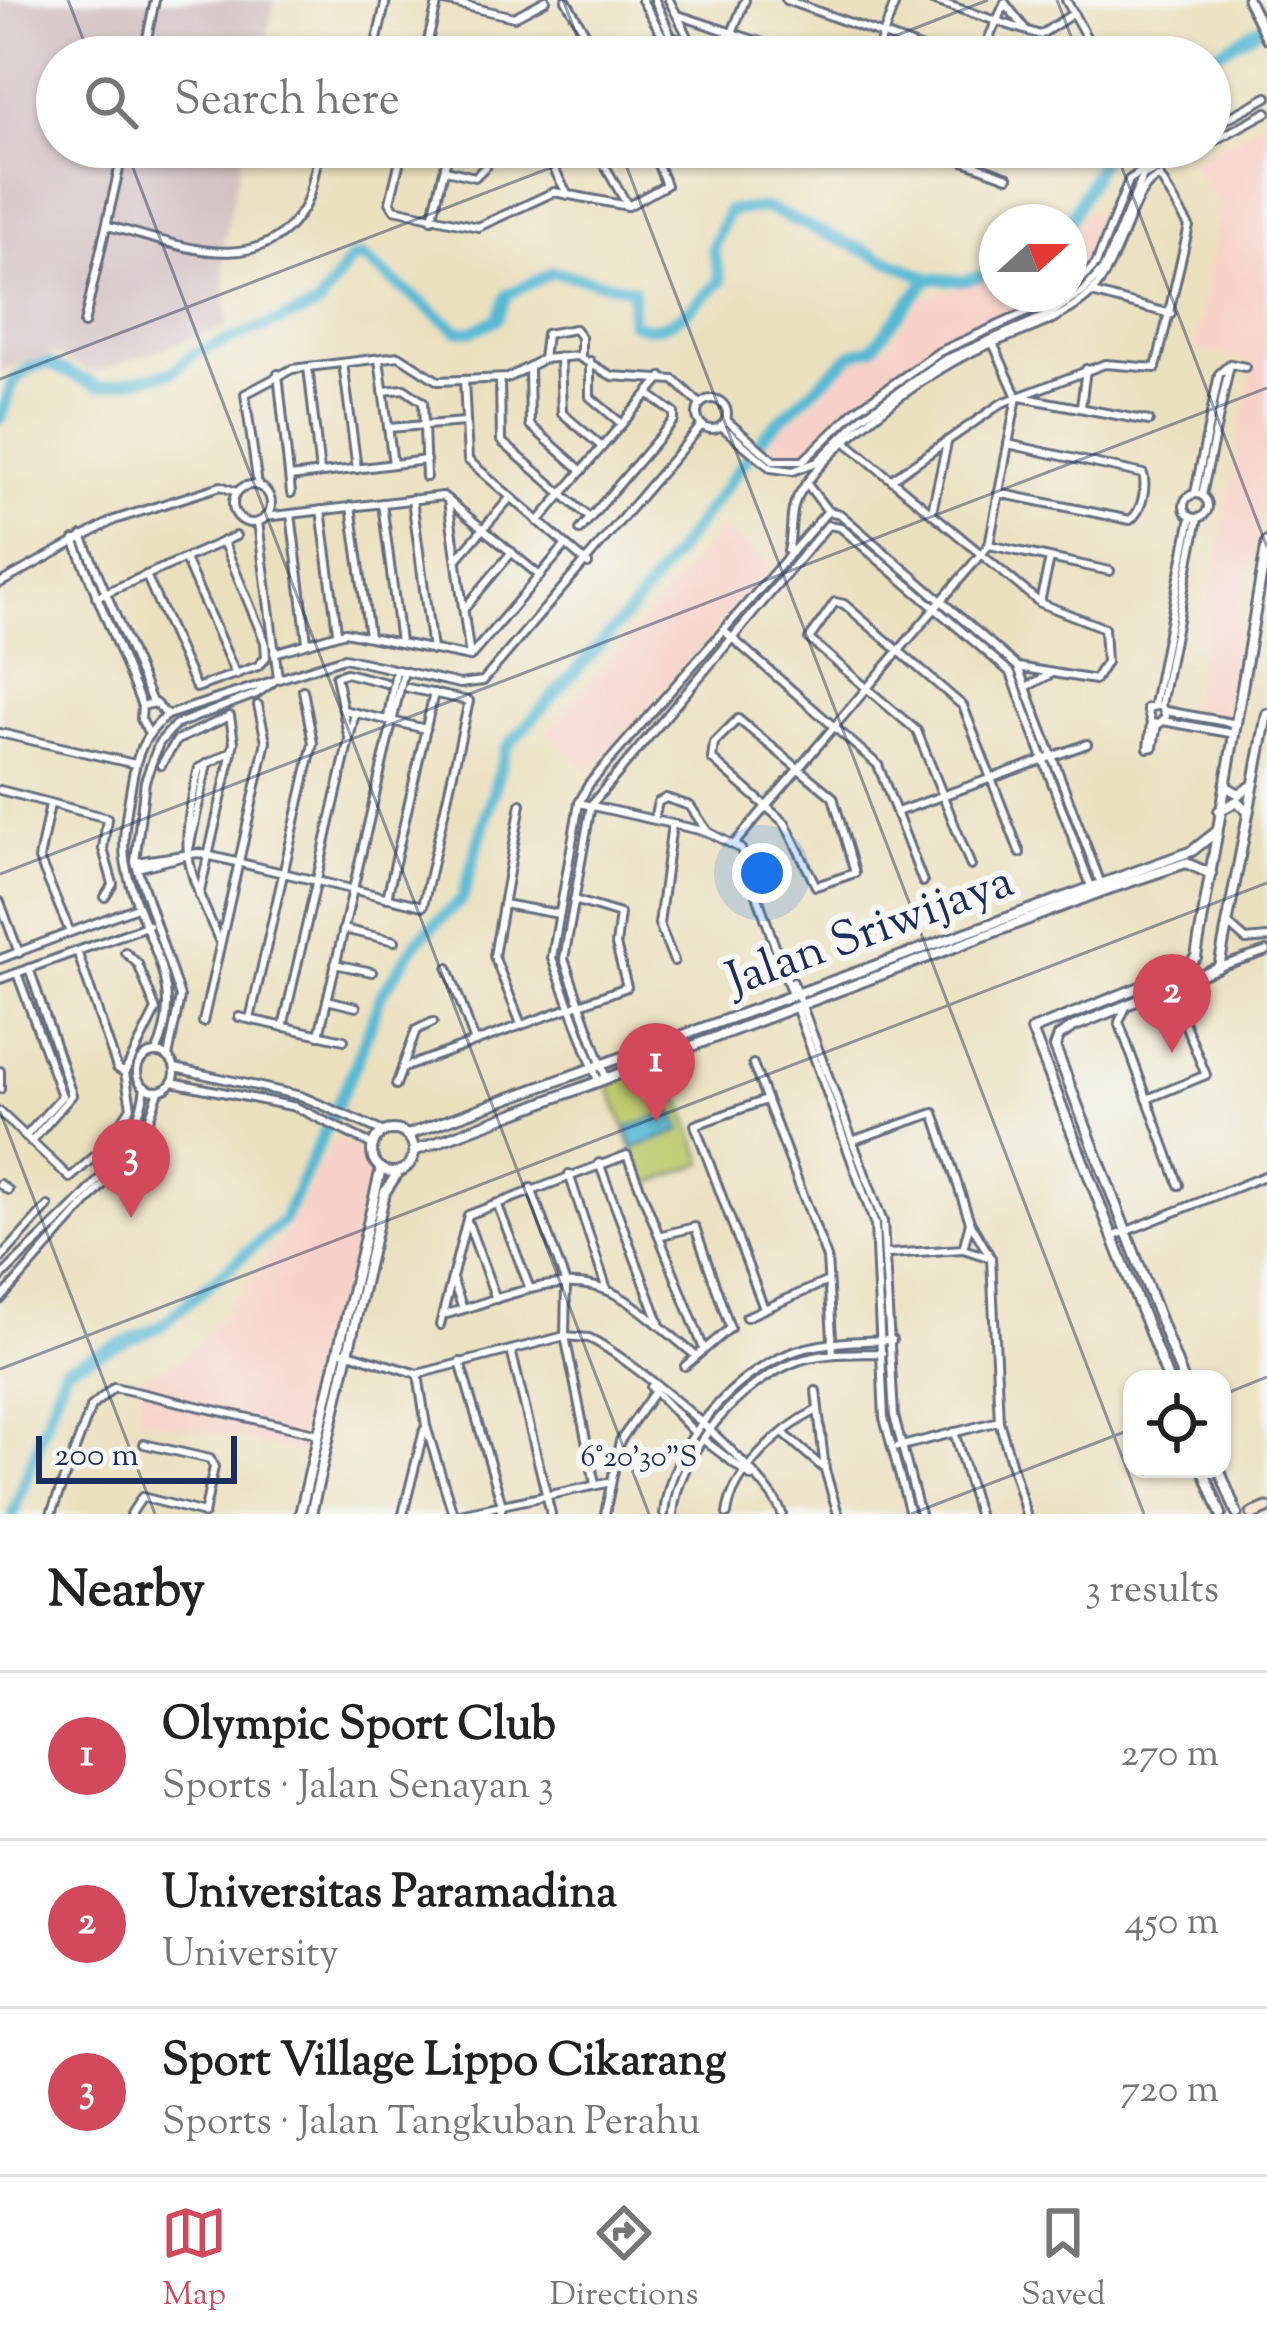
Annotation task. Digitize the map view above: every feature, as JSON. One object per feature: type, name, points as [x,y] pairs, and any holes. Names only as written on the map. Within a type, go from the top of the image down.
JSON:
[{"type":"main road","points":[[1252,1514],[1267,1508]]},
{"type":"street","points":[[147,36],[155,0]]},
{"type":"street","points":[[378,36],[386,0]]},
{"type":"street","points":[[429,36],[439,0],[510,17],[546,0]]},
{"type":"street","points":[[566,0],[587,36]]},
{"type":"street","points":[[642,0],[663,36]]},
{"type":"street","points":[[655,0],[665,36]]},
{"type":"street","points":[[669,0],[685,36]]},
{"type":"street","points":[[727,36],[745,0]]},
{"type":"street","points":[[786,0],[889,36]]},
{"type":"street","points":[[884,34],[896,0]]},
{"type":"street","points":[[932,0],[1028,33],[1043,34],[1074,14]]},
{"type":"street","points":[[1066,0],[1086,36]]},
{"type":"street","points":[[1248,0],[1267,38]]},
{"type":"street","points":[[987,36],[1004,2],[1028,33]]},
{"type":"street","points":[[678,15],[741,36]]},
{"type":"street","points":[[576,36],[584,31]]},
{"type":"street","points":[[1231,117],[1267,97]]},
{"type":"street","points":[[1231,131],[1265,112]]},
{"type":"street","points":[[84,325],[120,168]]},
{"type":"street","points":[[108,226],[217,253],[260,249],[301,212],[313,168]]},
{"type":"street","points":[[399,168],[391,206],[478,227],[554,191],[560,181]]},
{"type":"street","points":[[432,219],[446,170],[475,177],[484,168]]},
{"type":"street","points":[[553,168],[568,195]]},
{"type":"street","points":[[607,168],[628,206]]},
{"type":"street","points":[[554,191],[628,206],[666,185],[659,168]]},
{"type":"street","points":[[988,168],[1008,177]]},
{"type":"street","points":[[1087,273],[1096,264],[1129,180],[1146,168]]},
{"type":"street","points":[[167,1057],[180,997],[151,923],[138,906],[124,855],[135,764],[148,731],[167,715],[344,658],[460,684],[483,681],[588,564],[702,425],[723,423],[781,472],[806,469],[862,417],[957,351],[1067,305],[1104,268],[1143,176],[1159,168]]},
{"type":"street","points":[[787,555],[794,505],[846,442],[944,368],[1058,317],[1092,292],[1120,252],[1129,216],[1143,188],[1156,176],[1163,181],[1188,219],[1172,314],[1156,368],[1105,364],[1002,403],[892,479]]},
{"type":"street","points":[[614,204],[617,186]]},
{"type":"street","points":[[1092,292],[1172,314]]},
{"type":"street","points":[[763,458],[803,461],[856,410],[953,344],[1025,312]]},
{"type":"street","points":[[543,359],[546,334],[575,329],[581,337],[581,357]]},
{"type":"street","points":[[735,843],[986,549],[1017,397],[993,343]]},
{"type":"street","points":[[560,357],[562,413],[602,447]]},
{"type":"street","points":[[270,655],[262,519],[269,496],[258,486],[245,394],[278,374],[405,358],[431,378],[500,379],[543,359],[581,357],[624,378],[674,380],[700,404]]},
{"type":"street","points":[[379,359],[393,464]]},
{"type":"street","points":[[590,361],[590,397],[622,424]]},
{"type":"street","points":[[343,363],[357,469]]},
{"type":"street","points":[[1157,723],[1195,518],[1208,509],[1198,494],[1220,374],[1230,364],[1245,367]]},
{"type":"street","points":[[308,367],[320,473]]},
{"type":"street","points":[[529,368],[530,425],[582,471]]},
{"type":"street","points":[[1081,407],[1086,369]]},
{"type":"street","points":[[278,374],[291,494]]},
{"type":"street","points":[[538,522],[662,377]]},
{"type":"street","points":[[500,379],[501,441],[590,518]]},
{"type":"street","points":[[464,380],[468,460],[588,564]]},
{"type":"street","points":[[383,391],[404,389],[423,402],[426,477]]},
{"type":"street","points":[[580,530],[674,420],[674,412],[648,394]]},
{"type":"street","points":[[1017,397],[1149,421]]},
{"type":"street","points":[[700,404],[717,400],[726,408],[723,423]]},
{"type":"street","points":[[1002,403],[1013,414]]},
{"type":"street","points":[[700,404],[697,415],[702,425]]},
{"type":"street","points":[[388,428],[465,422]]},
{"type":"street","points":[[932,511],[948,439]]},
{"type":"street","points":[[595,1062],[564,959],[592,805],[822,528],[840,527],[1018,667],[1095,680],[1108,642],[1100,624],[1040,603],[986,549],[846,442]]},
{"type":"street","points":[[998,493],[1127,520],[1137,514],[1144,483],[1143,474],[1008,444]]},
{"type":"street","points":[[290,477],[426,460]]},
{"type":"street","points":[[807,484],[830,511],[1013,676],[1049,757],[1099,893]]},
{"type":"street","points":[[0,583],[78,538],[221,486],[236,492],[258,486]]},
{"type":"street","points":[[236,492],[236,515],[262,519],[448,498],[540,576]]},
{"type":"street","points":[[1195,518],[1184,503],[1198,494]]},
{"type":"street","points":[[448,498],[470,657]]},
{"type":"street","points":[[457,560],[510,498]]},
{"type":"street","points":[[412,499],[432,650]]},
{"type":"street","points":[[382,502],[400,643]]},
{"type":"street","points":[[351,506],[369,636]]},
{"type":"street","points":[[321,510],[338,632]]},
{"type":"street","points":[[602,1080],[552,958],[579,802],[589,784],[830,511]]},
{"type":"street","points":[[291,514],[307,641]]},
{"type":"street","points":[[96,597],[236,536]]},
{"type":"street","points":[[78,538],[107,593],[152,702],[167,715]]},
{"type":"street","points":[[78,538],[148,731]]},
{"type":"street","points":[[223,541],[278,678]]},
{"type":"street","points":[[1164,1370],[1033,1028],[1185,969],[1196,957],[1204,935],[1223,783],[1267,542]]},
{"type":"street","points":[[470,657],[566,546]]},
{"type":"street","points":[[986,549],[1110,571]]},
{"type":"street","points":[[463,609],[512,552]]},
{"type":"street","points":[[185,559],[236,675]]},
{"type":"street","points":[[1040,603],[1050,559]]},
{"type":"street","points":[[146,575],[196,688],[338,632],[470,657]]},
{"type":"street","points":[[971,866],[917,730],[809,639],[831,605],[844,604],[963,706],[1021,853]]},
{"type":"street","points":[[724,631],[878,765],[923,882]]},
{"type":"street","points":[[1018,667],[1049,757]]},
{"type":"street","points":[[319,1035],[390,721],[386,715],[400,670]]},
{"type":"street","points":[[349,738],[336,676],[346,673],[386,683]]},
{"type":"street","points":[[1028,686],[1049,675]]},
{"type":"street","points":[[0,1278],[117,1156],[140,1116],[145,1087],[138,1066],[156,1053],[167,1028],[169,1000],[136,865],[136,824],[159,743],[175,724],[256,694],[278,678]]},
{"type":"street","points":[[136,865],[188,854],[208,855],[423,906],[469,701],[408,688]]},
{"type":"street","points":[[250,1019],[313,743],[303,690]]},
{"type":"street","points":[[387,898],[434,694]]},
{"type":"street","points":[[142,706],[152,702]]},
{"type":"street","points":[[203,1022],[266,741],[258,705]]},
{"type":"street","points":[[1160,706],[1232,728],[1157,723],[1146,711],[1160,706]]},
{"type":"street","points":[[343,710],[426,729]]},
{"type":"street","points":[[283,1027],[355,713]]},
{"type":"street","points":[[1219,968],[1267,714]]},
{"type":"street","points":[[161,765],[177,740],[230,716],[232,751],[199,896]]},
{"type":"street","points":[[744,721],[833,797],[855,873],[816,886],[790,830],[768,805],[712,759],[714,743],[732,722],[744,721]]},
{"type":"street","points":[[0,734],[135,764]]},
{"type":"street","points":[[897,812],[1087,744]]},
{"type":"street","points":[[220,944],[199,896],[184,834],[200,768],[232,751]]},
{"type":"street","points":[[1223,783],[1239,794],[1253,785]]},
{"type":"street","points":[[0,790],[106,818],[103,849],[113,884],[105,897]]},
{"type":"street","points":[[654,820],[658,802],[666,798],[690,806],[708,832]]},
{"type":"street","points":[[1220,811],[1237,801],[1249,813]]},
{"type":"street","points":[[579,802],[708,832],[735,843],[745,855],[884,1222],[896,1448],[920,1514]]},
{"type":"street","points":[[50,804],[39,859],[70,932]]},
{"type":"street","points":[[520,804],[494,956],[521,1024]]},
{"type":"street","points":[[672,824],[659,924],[674,961]]},
{"type":"street","name":"Jalan Sriwijaya","points":[[407,1136],[1094,879],[1192,850],[1217,831]]},
{"type":"street","name":"Jalan Sriwijaya","points":[[414,1151],[802,1009],[1099,893],[1186,863],[1201,865],[1212,875]]},
{"type":"street","points":[[403,1068],[628,985],[616,945],[620,914],[562,898]]},
{"type":"street","points":[[0,902],[19,953]]},
{"type":"street","points":[[0,959],[148,903]]},
{"type":"street","points":[[503,904],[569,915]]},
{"type":"street","points":[[1226,922],[1246,940],[1267,938]]},
{"type":"street","points":[[0,979],[151,923]]},
{"type":"street","points":[[343,929],[395,940]]},
{"type":"street","points":[[77,951],[117,1068],[125,1072]]},
{"type":"street","points":[[0,1112],[73,1178],[105,1147],[131,1107],[125,1072],[156,1010],[138,964],[125,952]]},
{"type":"street","points":[[1056,1042],[1073,1027],[1266,953]]},
{"type":"street","points":[[335,964],[372,972]]},
{"type":"street","points":[[29,968],[67,1097]]},
{"type":"street","points":[[448,968],[475,1042]]},
{"type":"street","points":[[17,973],[67,1097]]},
{"type":"street","points":[[327,1000],[356,1006]]},
{"type":"street","points":[[1147,1099],[1206,1076],[1175,1000]]},
{"type":"street","points":[[1127,1006],[1119,1022],[1179,1185]]},
{"type":"street","points":[[802,1009],[875,1225],[882,1353],[910,1514]]},
{"type":"street","points":[[239,1017],[344,1040]]},
{"type":"street","points":[[396,1085],[416,1030],[433,1022]]},
{"type":"street","points":[[1034,1037],[1056,1042]]},
{"type":"street","points":[[1056,1042],[1058,1064],[1179,1370]]},
{"type":"street","points":[[156,1053],[167,1057],[175,1068],[301,1096],[353,1121],[407,1136],[414,1151],[385,1192],[316,1433],[300,1514]]},
{"type":"street","points":[[753,1064],[827,1258],[832,1354]]},
{"type":"street","points":[[0,1300],[141,1142],[159,1091],[172,1082],[175,1068]]},
{"type":"street","points":[[0,1071],[0,1089]]},
{"type":"street","points":[[172,1082],[296,1107],[373,1145],[381,1168],[311,1514]]},
{"type":"street","points":[[145,1087],[159,1091]]},
{"type":"street","points":[[28,1139],[67,1097]]},
{"type":"street","points":[[763,1306],[695,1125],[766,1100]]},
{"type":"street","points":[[854,1140],[934,1113],[970,1222],[991,1258],[999,1421],[1026,1514]]},
{"type":"street","points":[[373,1145],[383,1132]]},
{"type":"street","points":[[440,1325],[467,1220],[496,1202],[627,1155],[703,1347]]},
{"type":"street","points":[[599,1163],[661,1327]]},
{"type":"street","points":[[381,1168],[399,1171]]},
{"type":"street","points":[[568,1174],[607,1290]]},
{"type":"street","points":[[1112,1237],[1267,1175]]},
{"type":"street","points":[[0,1184],[8,1190]]},
{"type":"street","points":[[532,1189],[566,1284],[565,1336],[595,1484]]},
{"type":"street","points":[[496,1202],[530,1289]]},
{"type":"street","points":[[0,1259],[48,1206]]},
{"type":"street","points":[[467,1220],[496,1299]]},
{"type":"street","points":[[963,1249],[970,1222]]},
{"type":"street","points":[[662,1235],[695,1227],[730,1328],[685,1366]]},
{"type":"street","points":[[889,1254],[963,1249],[991,1258]]},
{"type":"street","points":[[452,1280],[464,1310]]},
{"type":"street","points":[[746,1317],[828,1281]]},
{"type":"street","points":[[443,1315],[530,1289],[566,1284],[607,1290],[695,1354]]},
{"type":"street","points":[[343,1351],[418,1374],[565,1336],[603,1344],[711,1433],[758,1480],[780,1511]]},
{"type":"street","points":[[668,1514],[670,1477],[696,1434],[750,1376],[831,1344],[892,1340]]},
{"type":"street","points":[[511,1350],[551,1514]]},
{"type":"street","points":[[668,1514],[681,1474],[704,1440],[780,1364],[832,1354],[892,1353]]},
{"type":"street","points":[[460,1362],[501,1510]]},
{"type":"street","points":[[418,1374],[426,1426],[456,1514],[501,1510],[607,1483]]},
{"type":"street","points":[[51,1514],[91,1407],[113,1387],[316,1433]]},
{"type":"street","points":[[653,1388],[696,1434],[747,1470]]},
{"type":"street","points":[[605,1514],[607,1483],[629,1422],[653,1388]]},
{"type":"street","points":[[816,1391],[825,1470],[838,1514]]},
{"type":"street","points":[[727,1514],[747,1470],[783,1433],[817,1410]]},
{"type":"street","points":[[896,1448],[999,1421]]},
{"type":"street","points":[[403,1514],[426,1426]]},
{"type":"street","points":[[954,1432],[978,1514]]},
{"type":"street","points":[[783,1433],[825,1470]]},
{"type":"street","points":[[131,1514],[139,1498],[204,1514],[213,1463],[144,1444]]},
{"type":"street","points":[[1207,1478],[1221,1514]]},
{"type":"street","points":[[1223,1478],[1237,1514]]},
{"type":"shaded area","points":[[0,0],[275,0],[267,36],[36,36],[36,168],[240,168],[223,246],[228,326],[93,373],[54,354],[0,370]]},
{"type":"shaded area","points":[[1267,120],[1267,492],[1223,716],[1190,710],[1253,362],[1194,350],[1220,208],[1197,168],[1231,168],[1231,139]]},
{"type":"shaded area","points":[[1087,209],[1098,214],[1098,229],[1105,234],[1087,267]]},
{"type":"shaded area","points":[[979,283],[979,312],[1016,312],[949,340],[857,404],[800,457],[778,458],[769,441],[788,419],[808,408],[854,358],[887,344],[920,300],[940,290]]},
{"type":"shaded area","points":[[725,525],[772,566],[589,772],[546,733]]},
{"type":"shaded area","points":[[335,1137],[367,1152],[374,1171],[307,1454],[138,1418],[146,1375],[184,1358],[226,1312],[285,1233]]},
{"type":"green space","points":[[666,1061],[704,1163],[646,1185],[608,1083]]},
{"type":"water","points":[[674,1111],[681,1131],[634,1148],[627,1128]]},
{"type":"waterway","points":[[1231,44],[1267,23]]},
{"type":"waterway","points":[[1078,204],[1097,168]]},
{"type":"waterway","points":[[0,419],[14,381],[28,369],[47,363],[100,387],[172,372],[193,354],[318,306],[351,259],[362,257],[458,331],[472,331],[497,319],[507,295],[553,272],[633,289],[631,322],[644,327],[668,324],[721,281],[713,248],[728,211],[766,208],[928,278],[963,281],[979,276]]},
{"type":"waterway","points":[[13,1514],[65,1368],[161,1326],[283,1221],[356,1064],[381,995],[418,940],[462,899],[506,748],[635,606],[766,433],[852,354],[872,348],[928,278]]},
{"type":"place","name":"Universitas Paramadina","points":[[1172,1053]]},
{"type":"place","name":"Olympic Sport Club","points":[[656,1122]]},
{"type":"place","name":"Sport Village Lippo Cikarang","points":[[131,1218]]}]
